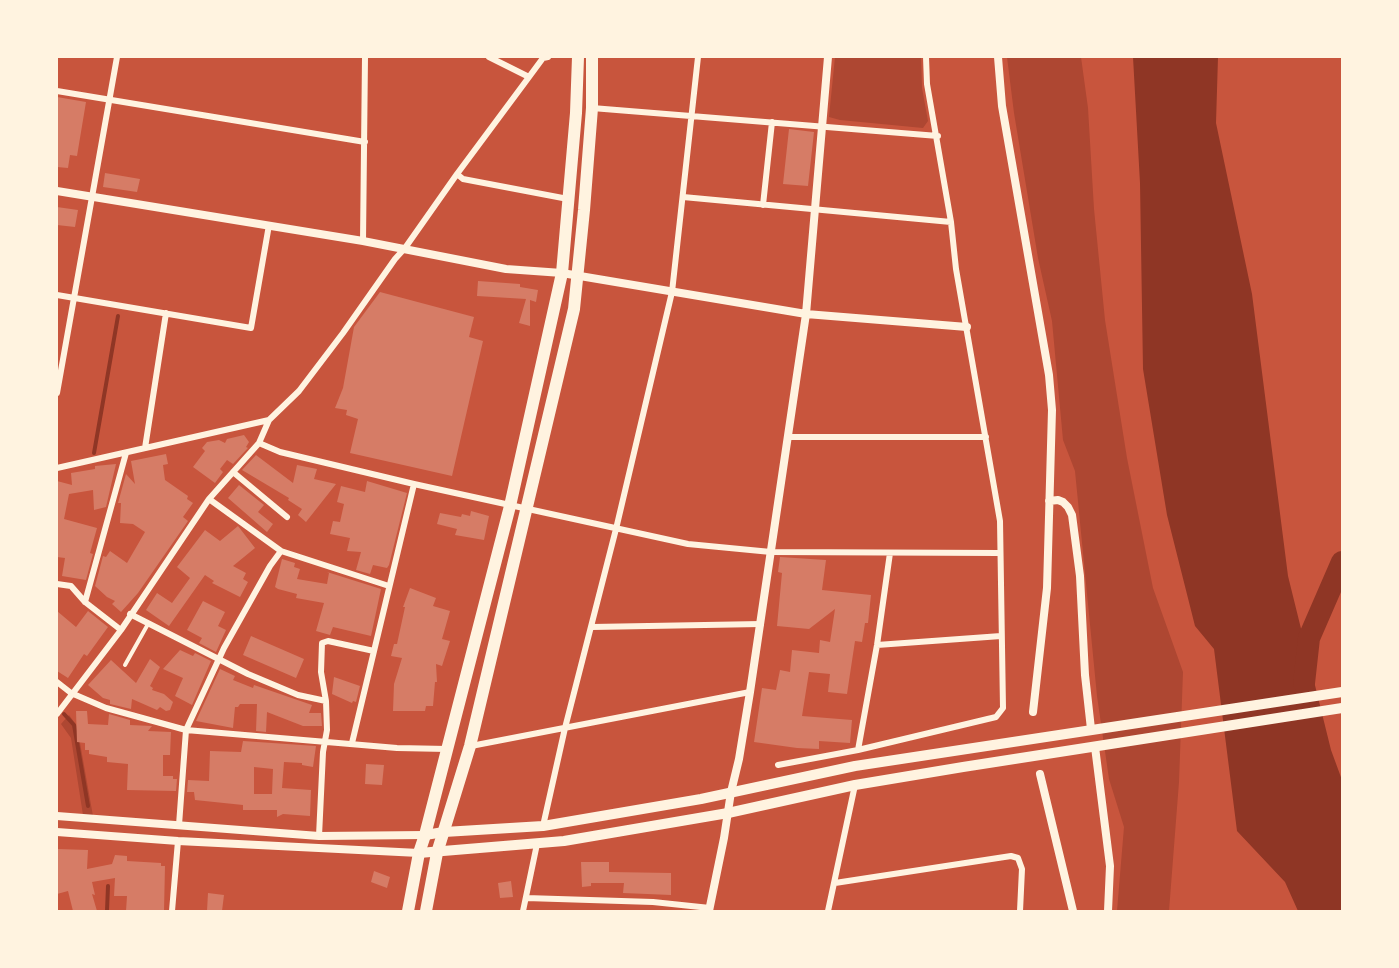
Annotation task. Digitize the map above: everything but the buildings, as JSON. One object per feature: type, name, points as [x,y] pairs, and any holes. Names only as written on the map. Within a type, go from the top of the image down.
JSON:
[{"type":"highway","points":[[408,911],[419,853],[510,506],[562,273],[576,113],[578,57]]},
{"type":"highway","points":[[426,911],[437,853],[470,746],[574,309],[592,108],[592,57]]},
{"type":"main road","points":[[425,835],[543,826],[701,799],[855,766],[1342,692]]},
{"type":"main road","points":[[419,853],[564,842],[728,813],[855,785],[1342,708]]},
{"type":"street","points":[[57,393],[117,57]]},
{"type":"street","points":[[363,241],[365,57]]},
{"type":"street","points":[[489,57],[529,76]]},
{"type":"street","points":[[57,714],[121,630],[209,499],[259,443],[269,420],[299,391],[344,333],[395,259],[529,76],[543,58],[548,57]]},
{"type":"street","points":[[543,826],[672,292],[698,57]]},
{"type":"street","points":[[526,898],[653,902],[709,909],[750,692],[806,314],[828,57]]},
{"type":"street","points":[[778,765],[858,750],[996,717],[1004,708],[1000,521],[956,269],[938,136],[927,84],[926,57]]},
{"type":"street","points":[[998,57],[1002,106],[1049,375],[1052,410],[1047,588],[1033,712]]},
{"type":"street","points":[[57,91],[365,142]]},
{"type":"street","points":[[592,108],[938,136]]},
{"type":"street","points":[[763,205],[772,122]]},
{"type":"street","points":[[457,174],[463,179],[568,199]]},
{"type":"street","points":[[57,191],[405,248],[506,269],[562,273],[806,314],[967,327]]},
{"type":"street","points":[[683,197],[951,222]]},
{"type":"street","points":[[57,295],[251,328],[269,225]]},
{"type":"street","points":[[145,447],[166,313]]},
{"type":"street","points":[[57,468],[269,420]]},
{"type":"street","points":[[788,437],[986,437]]},
{"type":"street","points":[[259,443],[280,452],[414,484],[688,544],[771,552],[999,553]]},
{"type":"street","points":[[86,602],[126,453]]},
{"type":"street","points":[[233,472],[287,518]]},
{"type":"street","points":[[352,743],[414,484]]},
{"type":"street","points":[[209,499],[281,551],[389,586]]},
{"type":"street","points":[[1049,501],[1063,502],[1072,515],[1080,576],[1084,675],[1091,729]]},
{"type":"street","points":[[179,825],[186,730],[218,659],[270,566],[281,551]]},
{"type":"street","points":[[858,750],[877,645],[890,553]]},
{"type":"street","points":[[57,584],[71,586],[86,602],[121,630]]},
{"type":"street","points":[[130,614],[218,659],[298,695],[326,701]]},
{"type":"street","points":[[592,627],[761,624]]},
{"type":"street","points":[[877,645],[1001,636]]},
{"type":"street","points":[[319,836],[327,730],[326,701],[321,672],[322,643],[328,641],[374,651]]},
{"type":"street","points":[[57,682],[71,693],[106,708],[186,730],[397,748],[447,748]]},
{"type":"street","points":[[470,746],[750,692]]},
{"type":"street","points":[[1095,747],[1110,866],[1108,911]]},
{"type":"street","points":[[1040,774],[1073,911]]},
{"type":"street","points":[[828,911],[855,785]]},
{"type":"street","points":[[57,816],[319,836],[425,835]]},
{"type":"street","points":[[57,832],[178,841],[419,853]]},
{"type":"street","points":[[172,911],[178,841]]},
{"type":"street","points":[[523,911],[537,844]]},
{"type":"street","points":[[835,883],[1011,856],[1018,858],[1022,869],[1020,911]]},
{"type":"lane","points":[[125,665],[148,624]]},
{"type":"shaded area","points":[[835,57],[921,57],[922,88],[928,121],[923,128],[829,117]]},
{"type":"shaded area","points":[[1007,57],[1081,57],[1088,108],[1094,209],[1105,320],[1127,458],[1153,588],[1183,672],[1179,782],[1169,911],[1117,911],[1124,827],[1109,779],[1097,696],[1075,471],[1063,440],[1052,321],[1038,258]]},
{"type":"shaded area","points":[[1133,57],[1218,57],[1216,123],[1252,294],[1288,576],[1331,750],[1342,780],[1342,911],[1298,911],[1285,882],[1237,831],[1214,649],[1195,626],[1167,515],[1143,369],[1140,183]]},
{"type":"shaded area","points":[[69,715],[77,726],[93,816],[83,815],[71,738],[61,724]]},
{"type":"waterway","points":[[94,453],[118,316]]},
{"type":"waterway","points":[[1304,683],[1309,638],[1342,562]]},
{"type":"waterway","points":[[64,714],[74,725],[88,806]]},
{"type":"waterway","points":[[107,911],[108,886]]}]
